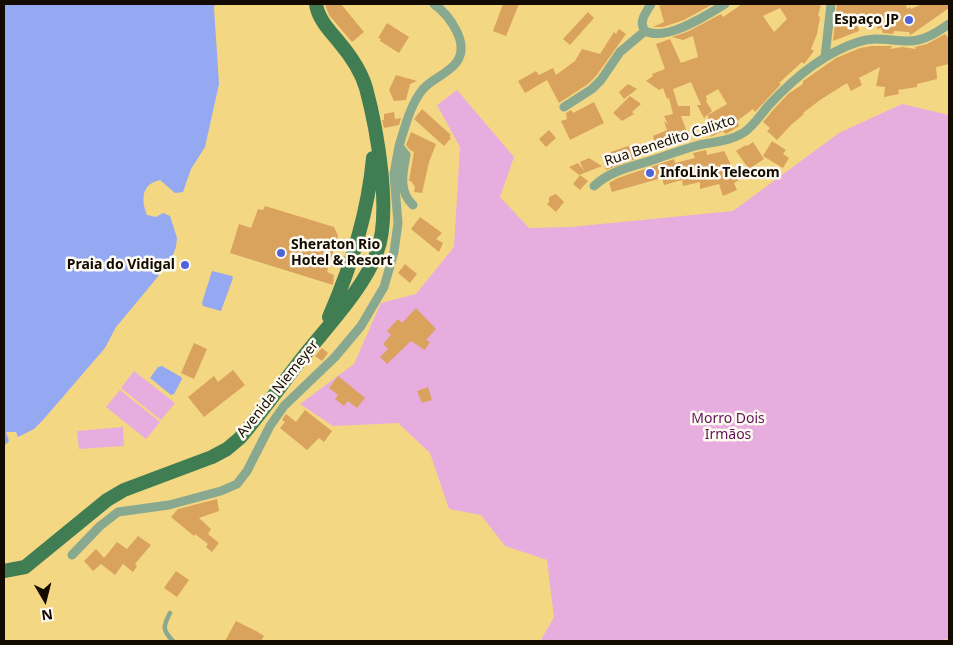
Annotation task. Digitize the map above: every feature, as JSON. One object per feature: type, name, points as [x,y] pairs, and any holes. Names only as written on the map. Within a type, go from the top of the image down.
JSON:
[{"type":"main road","name":"Avenida Niemeyer","points":[[4,571],[25,567],[107,500],[124,490],[193,465],[227,449],[250,426],[352,296],[372,265],[381,240],[383,212],[380,160],[366,87],[361,74],[341,44],[326,26],[316,4]]},
{"type":"main road","name":"Avenida Niemeyer","points":[[320,336],[348,270],[361,228],[371,182],[375,135]]},
{"type":"main road","points":[[372,265],[369,242],[361,228],[383,212]]},
{"type":"street","points":[[72,555],[100,526],[118,512],[169,505],[221,491],[237,484],[248,471],[270,426],[284,406],[335,357],[362,326],[384,287],[394,252],[398,223],[394,174],[399,146],[411,109],[423,89],[449,70],[457,62],[460,55],[458,34],[452,22],[434,4]]},
{"type":"street","points":[[651,4],[642,20],[642,27],[650,34],[658,34],[694,22],[725,4]]},
{"type":"street","points":[[826,57],[831,4]]},
{"type":"street","name":"Rua Benedito Calixto","points":[[594,186],[603,178],[623,169],[683,149],[728,140],[745,132],[789,86],[826,57],[859,41],[871,39],[922,40],[949,24]]},
{"type":"street","points":[[564,107],[592,89],[601,80],[620,52],[645,31]]},
{"type":"street","points":[[399,146],[406,155],[402,176],[403,191],[412,205]]},
{"type":"lane","points":[[170,613],[164,628],[166,634],[173,641]]},
{"type":"green space","name":"Morro Dois Irmãos","points":[[457,90],[514,157],[500,197],[529,228],[571,227],[733,211],[839,133],[902,104],[949,115],[949,639],[936,641],[542,641],[554,617],[547,560],[505,546],[481,515],[449,509],[430,453],[398,423],[333,426],[300,404],[354,364],[381,303],[416,294],[454,247],[460,147],[437,105]]},
{"type":"green space","points":[[134,371],[175,403],[161,420],[121,388]]},
{"type":"green space","points":[[120,390],[160,422],[146,439],[106,407]]},
{"type":"green space","points":[[123,427],[124,446],[79,449],[77,431]]},
{"type":"water","points":[[4,4],[215,4],[219,84],[205,147],[191,169],[183,192],[175,193],[160,180],[149,185],[144,193],[143,198],[147,215],[156,217],[163,213],[170,216],[177,238],[173,255],[156,279],[116,327],[105,348],[43,420],[34,429],[18,437],[16,432],[6,432],[9,441],[4,446]]},
{"type":"water","points":[[212,271],[232,276],[233,278],[221,311],[203,306],[202,303]]},
{"type":"water","points":[[162,366],[182,379],[174,394],[171,395],[150,378],[158,367]]},
{"type":"building","points":[[325,4],[341,4],[364,32],[352,42],[329,15]]},
{"type":"building","points":[[503,4],[519,4],[506,36],[493,31]]},
{"type":"building","points":[[659,4],[713,4],[684,20],[663,27],[653,27],[664,22]]},
{"type":"building","points":[[742,4],[821,4],[817,34],[811,49],[814,51],[804,64],[802,62],[779,83],[781,84],[755,112],[753,109],[737,121],[739,126],[726,134],[722,131],[711,137],[708,115],[727,104],[718,89],[706,96],[706,101],[712,111],[704,118],[697,105],[701,105],[691,82],[673,89],[678,106],[690,106],[690,116],[681,116],[689,138],[656,147],[653,136],[667,130],[664,121],[668,124],[664,116],[673,114],[669,98],[667,99],[663,88],[659,90],[646,81],[653,76],[652,74],[665,69],[656,44],[670,39],[681,63],[698,57],[693,36],[683,40],[672,37],[689,31],[721,14],[723,17]],"holes":[[[780,8],[787,19],[774,32],[763,16]]]},
{"type":"building","points":[[837,4],[906,4],[907,9],[910,7],[911,9],[922,4],[949,4],[949,8],[910,35],[909,32],[894,31],[893,34],[883,33],[881,28],[877,29],[877,24],[857,24],[859,31],[833,41]]},
{"type":"building","points":[[588,12],[594,18],[570,45],[563,39]]},
{"type":"building","points":[[387,23],[409,37],[399,53],[378,38]]},
{"type":"building","points":[[619,29],[626,34],[596,76],[588,84],[559,103],[547,80],[525,93],[518,81],[536,71],[539,75],[553,68],[556,75],[575,61],[582,49],[600,54],[614,32],[616,34]]},
{"type":"building","points":[[945,34],[949,39],[949,64],[936,67],[937,79],[917,84],[917,87],[898,90],[899,94],[884,97],[885,87],[876,86],[880,67],[859,78],[862,85],[851,91],[847,83],[820,100],[803,113],[777,140],[767,131],[770,128],[763,122],[788,94],[836,58],[860,48],[871,46],[892,46],[890,49],[902,47],[916,49],[915,47],[927,44]]},
{"type":"building","points":[[396,75],[417,81],[410,84],[406,100],[394,101],[389,90]]},
{"type":"building","points":[[628,84],[637,89],[624,99],[619,92]]},
{"type":"building","points":[[630,96],[641,104],[632,112],[634,114],[622,121],[613,113]]},
{"type":"building","points":[[594,102],[604,123],[570,140],[561,121],[567,119],[566,113],[571,110],[573,113]]},
{"type":"building","points":[[422,109],[451,135],[449,136],[451,138],[444,146],[414,119]]},
{"type":"building","points":[[394,112],[395,119],[401,118],[399,125],[384,128],[382,120],[384,120],[384,114]]},
{"type":"building","points":[[549,130],[556,138],[546,147],[539,139]]},
{"type":"building","points":[[411,132],[436,144],[429,162],[422,193],[414,192],[415,187],[409,181],[414,152],[406,145]]},
{"type":"building","points":[[772,141],[786,150],[783,154],[789,158],[783,168],[763,156]]},
{"type":"building","points":[[753,142],[764,159],[749,169],[736,151]]},
{"type":"building","points":[[634,144],[640,157],[606,170],[602,155]]},
{"type":"building","points":[[706,150],[707,155],[724,151],[739,180],[734,183],[737,190],[723,196],[719,184],[700,189],[700,182],[683,186],[682,180],[664,185],[662,178],[612,192],[609,183],[618,178],[674,159],[675,163],[695,158],[693,153]]},
{"type":"building","points":[[589,158],[602,166],[579,175],[569,167],[578,163],[584,171],[580,162]]},
{"type":"building","points":[[580,175],[588,181],[580,190],[573,184]]},
{"type":"building","points":[[556,194],[564,202],[556,212],[547,204],[549,197]]},
{"type":"building","points":[[265,206],[334,227],[338,236],[327,272],[334,275],[333,285],[230,253],[239,224],[251,228],[258,209],[263,210]]},
{"type":"building","points":[[420,217],[442,233],[436,239],[443,243],[439,252],[411,229]]},
{"type":"building","points":[[405,264],[417,274],[410,283],[398,273]]},
{"type":"building","points":[[416,308],[436,329],[426,340],[430,342],[425,350],[411,341],[387,364],[380,357],[388,349],[383,344],[391,335],[387,331],[398,319],[402,323]]},
{"type":"building","points":[[194,343],[207,349],[194,379],[181,373]]},
{"type":"building","points":[[322,348],[328,353],[322,361],[315,356]]},
{"type":"building","points":[[233,370],[245,385],[204,417],[188,397],[214,376],[218,382]]},
{"type":"building","points":[[338,376],[365,398],[357,408],[348,401],[344,406],[335,399],[338,395],[329,388]]},
{"type":"building","points":[[428,387],[432,400],[422,403],[417,391]]},
{"type":"building","points":[[305,410],[332,431],[324,442],[319,438],[307,450],[280,428],[285,422],[282,420],[286,414],[296,422]]},
{"type":"building","points":[[217,499],[219,511],[199,518],[211,529],[208,534],[219,543],[212,552],[206,547],[208,544],[195,534],[194,536],[171,517],[178,509]]},
{"type":"building","points":[[138,536],[151,545],[135,564],[137,566],[133,572],[123,564],[115,575],[101,564],[93,571],[84,561],[96,549],[104,558],[117,542],[127,549]]},
{"type":"building","points":[[176,571],[189,580],[177,597],[164,588]]},
{"type":"building","points":[[236,621],[264,636],[261,641],[225,641]]},
{"type":"place","name":"Espaço JP","points":[[909,20]]},
{"type":"place","name":"InfoLink Telecom","points":[[650,173]]},
{"type":"place","name":"Sheraton Rio Hotel & Resort","points":[[281,253]]},
{"type":"place","name":"Praia do Vidigal","points":[[185,265]]}]
